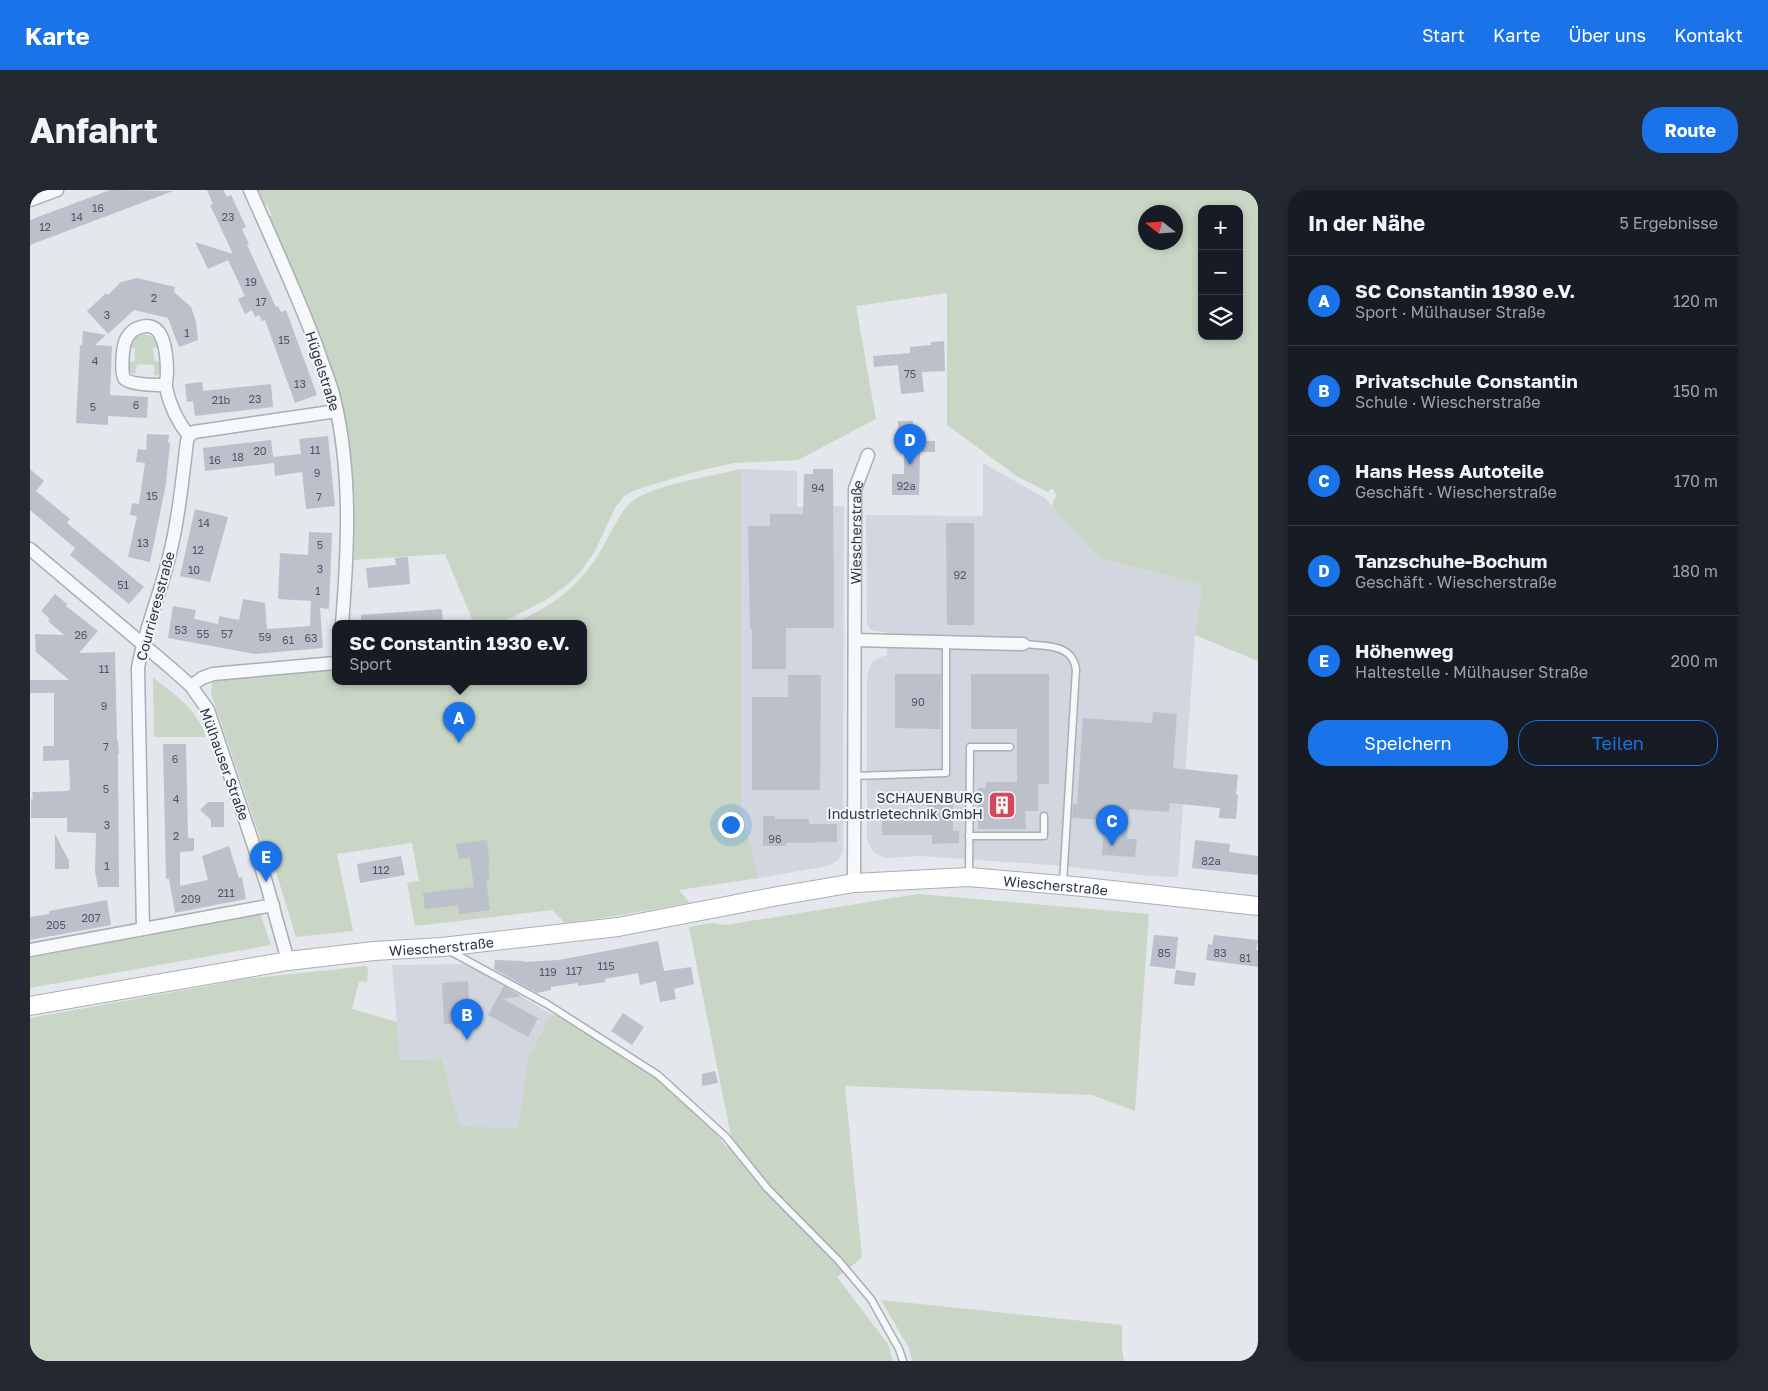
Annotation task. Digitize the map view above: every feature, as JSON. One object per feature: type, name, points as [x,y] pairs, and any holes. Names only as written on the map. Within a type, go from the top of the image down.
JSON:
[{"type":"main road","name":"Wiescherstraße","points":[[30,1006],[288,961],[374,951],[442,947],[618,927],[854,883],[969,877],[1258,906]]},
{"type":"street","points":[[30,200],[57,190]]},
{"type":"street","name":"Hügelstraße","points":[[250,190],[300,301],[334,395],[344,452],[348,527],[342,620]]},
{"type":"street","points":[[166,385],[132,383],[125,380],[122,374],[124,343],[130,333],[137,328],[146,326],[154,328],[161,334],[164,341],[167,372],[166,385],[180,426],[189,436],[194,432],[337,411]]},
{"type":"street","name":"Courrieresstraße","points":[[143,928],[138,668],[142,644],[167,566],[176,528],[189,436]]},
{"type":"street","name":"Wiescherstraße","points":[[854,883],[855,489],[868,455]]},
{"type":"street","name":"Mülhauser Straße","points":[[30,549],[191,686],[208,710],[273,905],[288,961]]},
{"type":"street","points":[[854,640],[1023,644]]},
{"type":"street","points":[[191,686],[202,678],[213,674],[332,663]]},
{"type":"street","points":[[30,950],[273,905]]},
{"type":"lane","points":[[854,776],[946,773],[946,642]]},
{"type":"lane","points":[[1023,644],[1054,647],[1066,651],[1075,659],[1076,669],[1062,885]]},
{"type":"lane","points":[[969,877],[970,747],[1010,748]]},
{"type":"lane","points":[[969,836],[1044,836],[1044,816]]},
{"type":"lane","points":[[442,947],[548,1004],[658,1075],[726,1137],[767,1188],[838,1260],[871,1299],[899,1349],[903,1361]]},
{"type":"shaded area","points":[[983,463],[1045,498],[1099,558],[1202,585],[1195,635],[1178,877],[1150,876],[1053,865],[920,856],[885,858],[875,853],[870,847],[867,839],[867,675],[872,662],[887,655],[886,632],[874,631],[867,624],[866,515],[983,516]]},
{"type":"shaded area","points":[[741,469],[797,471],[797,507],[844,506],[843,851],[838,860],[828,866],[759,878],[741,809]]},
{"type":"shaded area","points":[[467,964],[551,1014],[528,1058],[518,1128],[460,1126],[442,1059],[399,1060],[392,965]]},
{"type":"green space","points":[[254,190],[1258,190],[1258,661],[1195,635],[1202,585],[1099,558],[1052,506],[1056,496],[1054,490],[1051,489],[1048,492],[1018,477],[947,425],[947,293],[856,306],[876,419],[798,460],[734,463],[698,471],[635,490],[624,496],[615,508],[595,551],[582,570],[567,585],[546,600],[507,620],[472,620],[445,554],[353,560],[348,449],[266,218],[272,215],[267,205],[261,207]]},
{"type":"green space","points":[[142,335],[153,337],[156,341],[158,347],[153,348],[154,361],[161,361],[162,372],[156,376],[154,375],[154,365],[137,364],[135,375],[129,371],[128,362],[135,361],[135,348],[131,348],[131,343],[136,337]]},
{"type":"green space","points":[[741,469],[741,809],[759,878],[679,890],[690,903],[609,917],[565,923],[552,910],[415,926],[407,883],[419,881],[412,843],[337,854],[353,931],[296,937],[276,872],[272,873],[211,693],[212,683],[216,679],[332,668],[332,685],[587,685],[587,620],[522,620],[541,610],[573,586],[591,565],[617,520],[629,504],[638,497],[666,486]]},
{"type":"green space","points":[[153,677],[184,703],[202,726],[206,737],[154,737]]},
{"type":"green space","points":[[918,894],[1149,914],[1135,1111],[1092,1095],[845,1086],[862,1258],[837,1277],[888,1344],[893,1361],[30,1361],[30,1018],[245,979],[366,966],[368,968],[367,982],[359,981],[352,1009],[397,1022],[399,1060],[442,1059],[460,1126],[518,1128],[528,1058],[551,1014],[561,1017],[656,1078],[717,1134],[726,1147],[732,1141],[689,927],[711,923],[726,925]]},
{"type":"green space","points":[[260,913],[271,945],[30,988],[30,956]]},
{"type":"green space","points":[[881,1300],[1122,1325],[1124,1361],[912,1361],[909,1348]]},
{"type":"building","points":[[110,190],[173,191],[30,245],[30,220]]},
{"type":"building","points":[[207,190],[223,190],[227,197],[231,195],[246,227],[242,229],[249,244],[247,245],[276,307],[278,306],[281,312],[286,310],[317,395],[295,403],[265,320],[262,321],[259,315],[255,317],[252,310],[245,314],[238,299],[245,296],[228,260],[208,269],[195,242],[233,254],[210,205],[213,204]]},
{"type":"building","points":[[137,278],[175,287],[174,292],[191,307],[196,321],[198,340],[179,347],[168,318],[134,310],[108,334],[87,311],[121,282]]},
{"type":"building","points":[[83,331],[106,335],[95,345],[112,346],[110,395],[148,397],[147,418],[108,416],[108,425],[76,423],[80,345],[82,345]]},
{"type":"building","points":[[944,341],[945,371],[922,372],[924,392],[901,394],[898,365],[874,367],[873,356],[910,353],[910,347],[931,345],[931,342]]},
{"type":"building","points":[[202,382],[203,391],[271,384],[273,407],[195,416],[193,401],[187,402],[185,384]]},
{"type":"building","points":[[898,421],[913,421],[913,431],[925,431],[925,441],[935,441],[935,452],[920,452],[919,495],[892,495],[892,474],[904,474],[904,440],[898,441]]},
{"type":"building","points":[[147,434],[169,435],[168,443],[170,443],[166,484],[150,562],[128,557],[137,516],[130,515],[132,503],[139,504],[145,463],[136,462],[138,449],[146,450]]},
{"type":"building","points":[[328,436],[335,506],[306,509],[302,472],[275,476],[274,463],[205,471],[203,448],[271,440],[273,457],[301,454],[299,439]]},
{"type":"building","points":[[30,469],[44,481],[36,491],[70,519],[67,523],[144,587],[129,604],[70,555],[75,548],[30,510]]},
{"type":"building","points":[[813,469],[833,469],[834,628],[786,628],[786,669],[752,669],[748,526],[770,526],[770,514],[803,514],[804,474],[813,474]]},
{"type":"building","points":[[195,509],[228,517],[210,582],[180,576]]},
{"type":"building","points":[[946,523],[974,523],[974,625],[947,625]]},
{"type":"building","points":[[309,532],[332,533],[329,609],[320,608],[323,648],[255,654],[168,638],[173,606],[196,610],[194,619],[218,624],[219,616],[239,620],[243,599],[265,603],[267,629],[310,626],[311,601],[278,599],[280,553],[308,555]]},
{"type":"building","points":[[408,557],[410,584],[368,588],[366,568],[396,565],[395,558]]},
{"type":"building","points":[[55,594],[67,604],[66,606],[98,631],[79,653],[115,652],[119,754],[119,887],[98,887],[95,871],[96,833],[67,832],[67,818],[31,818],[32,792],[68,791],[70,789],[69,760],[43,761],[43,746],[54,746],[54,693],[30,693],[30,680],[69,680],[36,652],[35,634],[64,635],[48,621],[50,619],[41,611]]},
{"type":"building","points":[[442,609],[443,620],[361,620],[361,615]]},
{"type":"building","points":[[895,674],[941,674],[940,729],[895,728]]},
{"type":"building","points":[[971,674],[1049,674],[1049,784],[1038,784],[1038,811],[1025,811],[1026,829],[978,829],[978,788],[986,788],[986,782],[1017,782],[1017,729],[971,729]]},
{"type":"building","points":[[788,675],[821,675],[820,790],[752,790],[752,697],[788,697]]},
{"type":"building","points":[[1153,712],[1177,714],[1173,768],[1238,775],[1236,819],[1219,818],[1220,808],[1170,803],[1169,812],[1129,809],[1127,839],[1137,839],[1135,857],[1102,855],[1104,820],[1072,818],[1073,804],[1077,805],[1083,718],[1152,723]]},
{"type":"building","points":[[163,744],[186,744],[188,838],[194,838],[194,851],[180,852],[180,886],[208,880],[202,856],[229,846],[239,878],[242,877],[246,899],[175,913],[169,879],[166,879]]},
{"type":"building","points":[[939,796],[953,796],[953,831],[959,831],[959,843],[932,844],[932,835],[882,835],[882,812],[927,813],[927,801],[938,801]]},
{"type":"building","points":[[208,802],[224,802],[224,827],[211,827],[211,820],[200,810]]},
{"type":"building","points":[[763,816],[775,816],[775,819],[809,819],[809,824],[837,824],[837,842],[786,843],[786,846],[763,846]]},
{"type":"building","points":[[55,834],[69,861],[69,869],[55,869]]},
{"type":"building","points":[[487,840],[490,879],[486,880],[490,910],[459,914],[458,905],[425,909],[423,893],[474,887],[470,858],[459,859],[456,844]]},
{"type":"building","points":[[1195,840],[1230,844],[1229,852],[1258,856],[1258,875],[1192,868]]},
{"type":"building","points":[[401,856],[405,875],[360,883],[357,864]]},
{"type":"building","points":[[107,900],[111,925],[30,940],[30,917],[49,914],[49,911]]},
{"type":"building","points":[[1154,935],[1178,937],[1175,969],[1150,966]]},
{"type":"building","points":[[1214,935],[1258,940],[1256,950],[1258,950],[1258,967],[1206,960],[1208,944],[1212,945]]},
{"type":"building","points":[[658,941],[664,971],[691,967],[694,984],[674,989],[676,999],[660,1002],[656,981],[640,985],[638,973],[605,979],[606,982],[578,986],[578,983],[551,987],[551,990],[537,993],[494,969],[495,960],[524,962],[559,960]]},
{"type":"building","points":[[1176,970],[1196,973],[1194,986],[1174,984]]},
{"type":"building","points":[[468,981],[469,1003],[475,1003],[476,1023],[444,1024],[442,983]]},
{"type":"building","points":[[504,986],[521,996],[503,999],[538,1018],[528,1037],[488,1015]]},
{"type":"building","points":[[623,1013],[644,1027],[632,1045],[611,1031]]},
{"type":"building","points":[[715,1071],[718,1083],[702,1086],[702,1074]]},
{"type":"place","name":"Tanzschuhe-Bochum","points":[[910,465]]},
{"type":"place","name":"SC Constantin 1930 e.V.","points":[[459,743]]},
{"type":"place","name":"SCHAUENBURG Industrietechnik GmbH","points":[[1002,805]]},
{"type":"place","name":"Hans Hess Autoteile","points":[[1112,846]]},
{"type":"place","name":"Höhenweg","points":[[266,882]]},
{"type":"place","name":"Privatschule Constantin","points":[[467,1040]]}]
